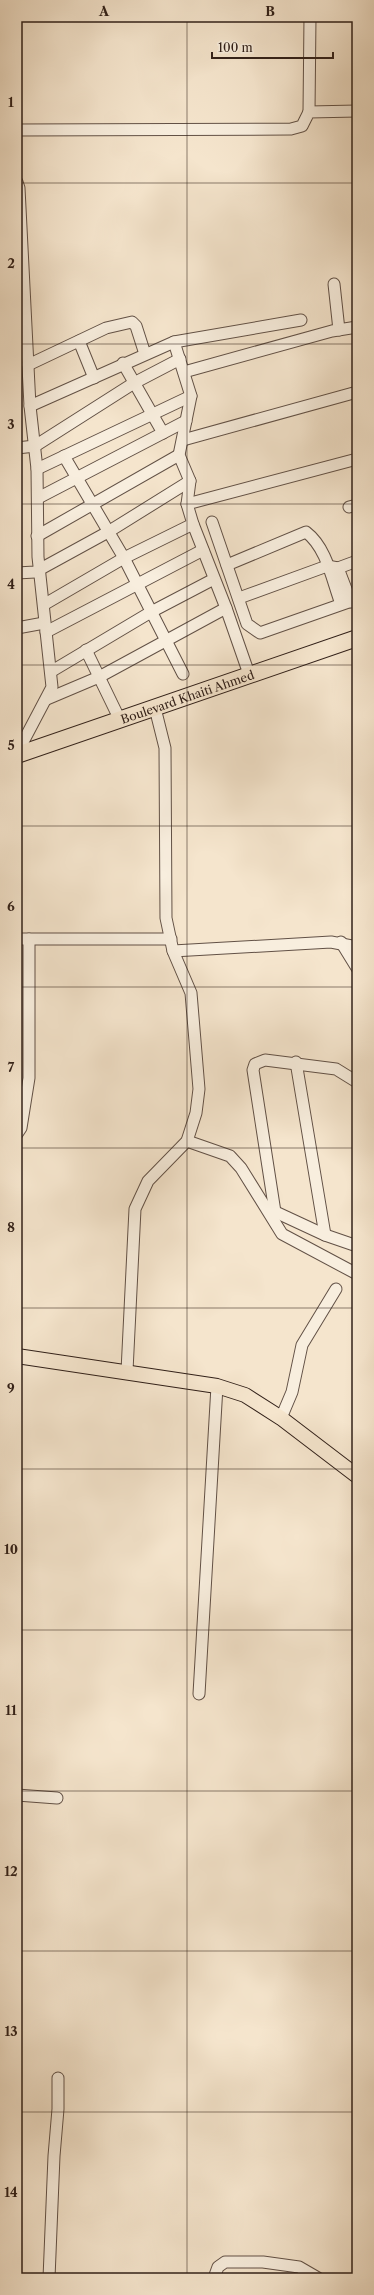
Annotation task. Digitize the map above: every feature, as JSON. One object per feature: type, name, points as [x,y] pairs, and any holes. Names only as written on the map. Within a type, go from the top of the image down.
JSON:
[{"type":"highway","name":"Boulevard Khaiti Ahmed","points":[[19,754],[357,638]]},
{"type":"main road","points":[[17,1356],[217,1386],[245,1395],[281,1418],[357,1476]]},
{"type":"street","points":[[17,130],[291,129],[302,126],[310,112],[310,17]]},
{"type":"street","points":[[310,112],[357,111]]},
{"type":"street","points":[[17,182],[22,340],[28,365],[30,406],[37,469],[37,536],[39,569],[45,604],[45,628],[52,671],[52,687],[23,742],[19,754]]},
{"type":"street","points":[[334,284],[339,330]]},
{"type":"street","points":[[30,406],[94,378],[123,363],[174,342],[301,320]]},
{"type":"street","points":[[28,365],[106,328],[132,322],[136,326],[145,354]]},
{"type":"street","points":[[184,372],[339,330],[357,328]]},
{"type":"street","points":[[79,341],[94,378]]},
{"type":"street","points":[[174,342],[191,396],[180,455],[190,481],[187,504],[192,524],[226,608],[250,674]]},
{"type":"street","points":[[17,448],[35,446],[134,383],[180,359]]},
{"type":"street","points":[[123,363],[163,433]]},
{"type":"street","points":[[183,440],[357,392]]},
{"type":"street","points":[[37,469],[191,396]]},
{"type":"street","points":[[38,498],[186,421]]},
{"type":"street","points":[[37,536],[180,455]]},
{"type":"street","points":[[64,456],[124,558],[183,674]]},
{"type":"street","points":[[187,504],[357,459]]},
{"type":"street","points":[[17,573],[35,572],[108,532],[190,481]]},
{"type":"street","points":[[212,522],[247,624],[260,633],[350,602]]},
{"type":"street","points":[[45,604],[124,558],[192,524]]},
{"type":"street","points":[[227,565],[306,532],[316,540],[327,566],[350,602]]},
{"type":"street","points":[[17,628],[45,628],[137,585],[203,550]]},
{"type":"street","points":[[239,598],[327,566],[338,568],[357,561]]},
{"type":"street","points":[[338,568],[350,602]]},
{"type":"street","points":[[52,671],[151,612],[214,579]]},
{"type":"street","points":[[47,699],[99,677],[226,608]]},
{"type":"street","points":[[86,650],[120,720]]},
{"type":"street","points":[[127,1372],[134,1209],[148,1181],[187,1141],[196,1113],[199,1089],[191,993],[173,951],[166,918],[165,748],[155,708]]},
{"type":"street","points":[[17,939],[171,939]]},
{"type":"street","points":[[17,1134],[21,1128],[29,1078],[29,939]]},
{"type":"street","points":[[173,951],[280,943],[341,942],[357,947]]},
{"type":"street","points":[[341,942],[357,968]]},
{"type":"street","points":[[275,1212],[253,1070],[255,1064],[260,1060],[296,1062],[336,1069],[357,1082]]},
{"type":"street","points":[[296,1062],[325,1235]]},
{"type":"street","points":[[187,1141],[230,1156],[241,1168],[263,1207],[282,1234],[357,1274]]},
{"type":"street","points":[[263,1207],[325,1235],[357,1246]]},
{"type":"street","points":[[281,1418],[292,1392],[302,1345],[336,1290]]},
{"type":"street","points":[[199,1694],[217,1386]]},
{"type":"street","points":[[17,1795],[57,1798]]},
{"type":"street","points":[[49,2278],[54,2156],[58,2109],[58,2078]]},
{"type":"street","points":[[214,2278],[218,2267],[225,2262],[263,2262],[299,2267],[318,2278]]}]
